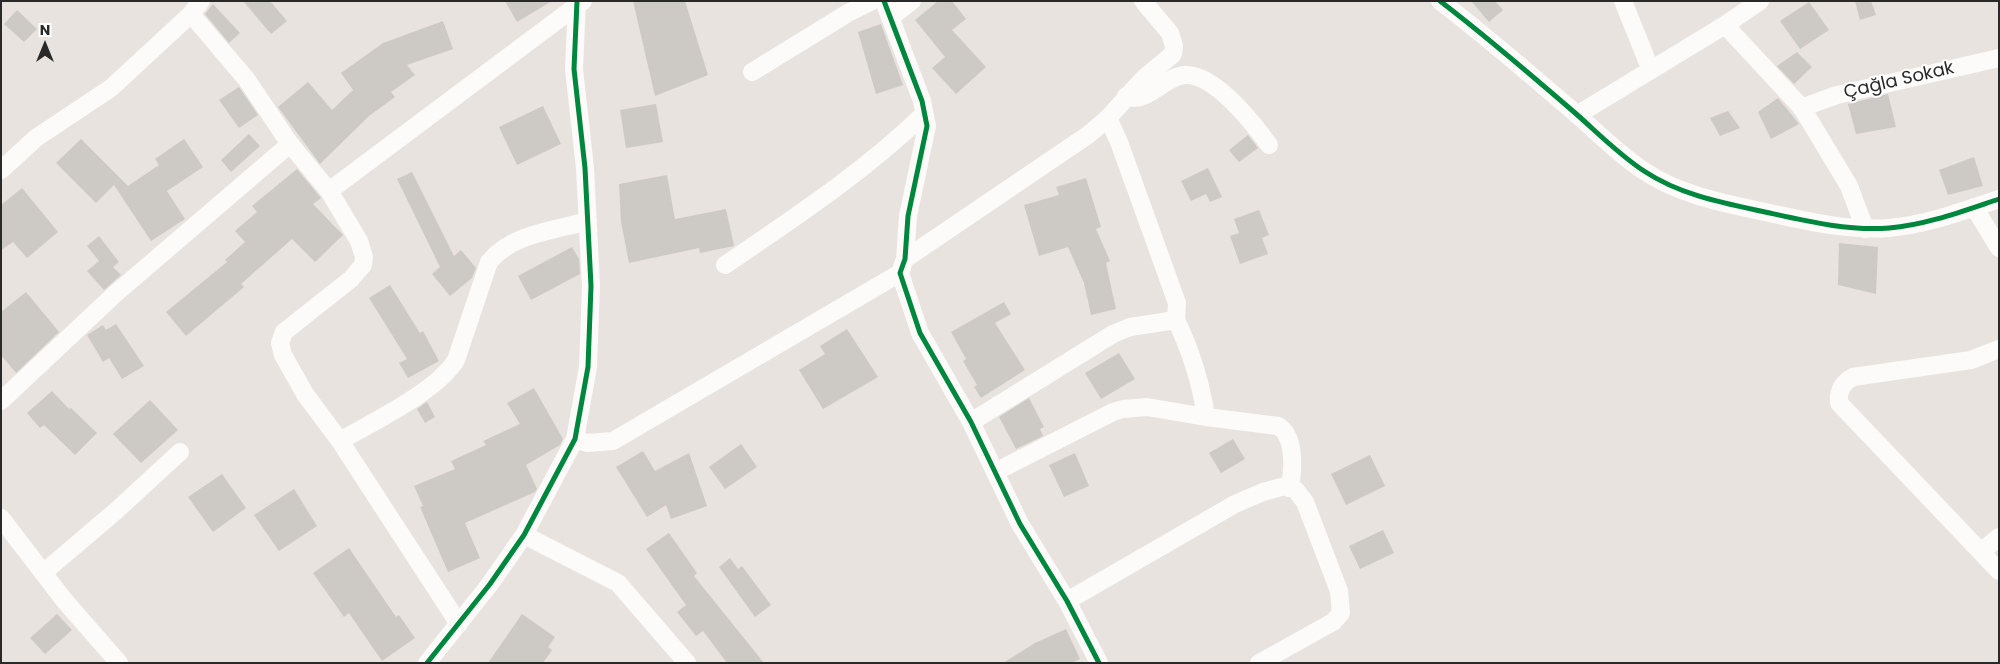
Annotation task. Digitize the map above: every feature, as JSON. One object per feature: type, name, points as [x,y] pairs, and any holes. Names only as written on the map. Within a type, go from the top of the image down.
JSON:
[{"type":"street","points":[[752,72],[848,13],[872,1]]},
{"type":"street","points":[[884,1],[922,101],[927,126],[908,216],[902,266],[920,333],[971,422],[1020,524],[1067,601],[1099,663]]},
{"type":"street","points":[[890,18],[912,1]]},
{"type":"street","points":[[575,440],[587,443],[613,441],[902,266],[1088,135],[1108,118],[1126,96],[1173,54],[1174,49],[1170,33],[1143,1]]},
{"type":"street","points":[[1624,1],[1650,68]]},
{"type":"street","points":[[1577,115],[1650,68],[1725,25],[1760,1]]},
{"type":"street","points":[[1441,2],[1488,38],[1629,161],[1663,182],[1685,192],[1709,200],[1814,222],[1865,229],[1891,227],[1930,220],[1999,199]]},
{"type":"street","points":[[329,191],[579,3]]},
{"type":"street","points":[[427,663],[524,535],[575,440],[588,367],[591,286],[585,168],[574,69],[579,3]]},
{"type":"street","points":[[1,170],[36,138],[111,88],[196,8],[290,144],[329,191],[360,241],[364,258],[363,265],[351,279],[284,332],[280,343],[283,355],[305,394],[340,440],[458,624]]},
{"type":"street","points":[[1725,25],[1801,108],[1849,186],[1865,229]]},
{"type":"street","name":"Çağla Sokak","points":[[1801,108],[1837,95],[1999,58]]},
{"type":"street","points":[[1126,96],[1140,98],[1173,78],[1186,75],[1198,77],[1232,101],[1246,114],[1269,145]]},
{"type":"street","points":[[725,265],[828,194],[890,148],[924,114]]},
{"type":"street","points":[[1108,118],[1119,142],[1177,303],[1176,320],[1189,346],[1204,399],[1206,417]]},
{"type":"street","points":[[1,400],[115,294],[290,144]]},
{"type":"street","points":[[1974,207],[1999,248]]},
{"type":"street","points":[[340,440],[431,386],[447,373],[456,360],[489,262],[499,251],[520,239],[588,221]]},
{"type":"street","points":[[971,422],[1113,334],[1130,327],[1176,320]]},
{"type":"street","points":[[1999,350],[1971,360],[1853,377],[1842,385],[1839,397],[1839,403],[1999,571]]},
{"type":"street","points":[[995,472],[1113,412],[1147,407],[1206,417],[1274,424],[1282,428],[1287,434],[1293,464],[1290,488]]},
{"type":"street","points":[[43,573],[117,510],[180,452]]},
{"type":"street","points":[[1067,601],[1235,504],[1276,488],[1295,489],[1305,502],[1339,591],[1342,613],[1333,622],[1259,663]]},
{"type":"street","points":[[1,518],[43,573],[119,663]]},
{"type":"street","points":[[524,535],[618,583],[687,663]]},
{"type":"street","points":[[1981,552],[1999,537]]},
{"type":"building","points":[[243,1],[270,1],[287,21],[271,34]]},
{"type":"building","points":[[505,1],[552,1],[517,22]]},
{"type":"building","points":[[633,1],[685,1],[708,75],[655,96]]},
{"type":"building","points":[[938,1],[952,1],[966,19],[952,30],[986,67],[956,94],[932,68],[945,57],[915,20]]},
{"type":"building","points":[[1471,1],[1495,1],[1503,10],[1489,22]]},
{"type":"building","points":[[1855,1],[1871,1],[1876,15],[1860,20]]},
{"type":"building","points":[[1809,2],[1829,30],[1800,49],[1780,21]]},
{"type":"building","points":[[213,4],[240,33],[229,43],[205,14]]},
{"type":"building","points":[[17,10],[37,29],[24,42],[4,24]]},
{"type":"building","points":[[443,21],[453,49],[407,65],[415,75],[391,92],[395,97],[369,116],[320,164],[278,107],[308,82],[332,110],[353,90],[341,73],[383,43]]},
{"type":"building","points":[[881,24],[903,85],[876,94],[858,32]]},
{"type":"building","points":[[1797,52],[1812,67],[1794,84],[1777,66]]},
{"type":"building","points":[[239,87],[258,115],[239,128],[219,100]]},
{"type":"building","points":[[1888,94],[1896,127],[1856,134],[1848,104]]},
{"type":"building","points":[[1778,98],[1799,124],[1771,139],[1758,112]]},
{"type":"building","points":[[656,104],[663,142],[626,148],[620,110]]},
{"type":"building","points":[[543,106],[561,144],[517,165],[499,127]]},
{"type":"building","points":[[1728,111],[1740,128],[1720,136],[1710,118]]},
{"type":"building","points":[[249,134],[260,146],[231,172],[221,160]]},
{"type":"building","points":[[1248,135],[1258,148],[1239,162],[1229,150]]},
{"type":"building","points":[[81,139],[128,186],[159,165],[155,159],[184,139],[203,167],[167,191],[185,219],[151,241],[114,185],[96,203],[56,163]]},
{"type":"building","points":[[1974,157],[1983,186],[1948,195],[1939,170]]},
{"type":"building","points":[[1208,168],[1222,197],[1210,202],[1206,194],[1191,201],[1181,181]]},
{"type":"building","points":[[297,169],[321,198],[313,204],[343,235],[315,262],[292,239],[241,284],[244,287],[186,336],[166,312],[227,262],[225,260],[245,242],[235,231],[257,212],[252,206]]},
{"type":"building","points":[[412,172],[454,256],[461,250],[476,268],[472,278],[450,296],[432,274],[440,267],[397,179]]},
{"type":"building","points":[[667,175],[675,219],[726,209],[734,246],[700,253],[699,248],[629,263],[621,222],[619,184]]},
{"type":"building","points":[[1086,178],[1101,227],[1096,229],[1110,261],[1106,263],[1116,309],[1091,315],[1084,283],[1068,247],[1039,256],[1024,205],[1059,195],[1056,187]]},
{"type":"building","points":[[22,188],[58,232],[27,258],[13,242],[1,250],[1,205]]},
{"type":"building","points":[[1259,210],[1269,235],[1262,238],[1268,254],[1240,264],[1230,236],[1239,233],[1234,219]]},
{"type":"building","points":[[99,236],[119,262],[113,267],[121,275],[104,290],[87,271],[99,261],[87,246]]},
{"type":"building","points":[[1839,243],[1878,247],[1876,294],[1838,285]]},
{"type":"building","points":[[572,247],[579,259],[580,274],[531,300],[518,276]]},
{"type":"building","points":[[390,285],[420,333],[423,331],[439,361],[408,378],[399,363],[407,359],[369,298]]},
{"type":"building","points":[[26,292],[59,332],[16,373],[1,355],[1,312]]},
{"type":"building","points":[[1004,302],[1011,314],[995,323],[1025,370],[981,398],[974,387],[977,385],[963,361],[966,359],[951,332]]},
{"type":"building","points":[[116,324],[144,366],[122,379],[109,358],[103,362],[87,335],[103,325],[106,330]]},
{"type":"building","points":[[847,329],[878,377],[823,409],[799,370],[825,354],[820,346]]},
{"type":"building","points":[[1119,353],[1135,379],[1101,399],[1085,373]]},
{"type":"building","points":[[534,388],[563,439],[560,445],[526,465],[537,489],[535,492],[465,523],[480,558],[448,572],[420,507],[423,506],[414,486],[455,469],[451,461],[486,445],[483,441],[520,424],[507,403]]},
{"type":"building","points":[[52,391],[69,409],[71,408],[97,433],[75,455],[44,425],[40,428],[27,413]]},
{"type":"building","points":[[1029,398],[1044,427],[1040,429],[1043,436],[1016,449],[999,417]]},
{"type":"building","points":[[150,400],[178,430],[141,463],[113,434]]},
{"type":"building","points":[[427,402],[435,417],[425,423],[417,409]]},
{"type":"building","points":[[1233,439],[1245,459],[1221,473],[1209,453]]},
{"type":"building","points":[[741,444],[757,467],[725,489],[709,467]]},
{"type":"building","points":[[643,451],[655,471],[689,453],[707,506],[671,519],[666,505],[647,517],[616,467]]},
{"type":"building","points":[[1075,453],[1089,486],[1064,497],[1049,465]]},
{"type":"building","points":[[1370,455],[1385,486],[1346,505],[1331,474]]},
{"type":"building","points":[[222,474],[246,508],[213,532],[188,497]]},
{"type":"building","points":[[294,489],[317,526],[279,551],[254,515]]},
{"type":"building","points":[[1383,530],[1394,553],[1360,569],[1349,546]]},
{"type":"building","points":[[669,533],[697,573],[694,576],[764,663],[727,663],[703,631],[696,636],[677,612],[686,605],[646,549]]},
{"type":"building","points":[[349,548],[396,617],[399,615],[415,638],[382,661],[349,613],[344,617],[313,573]]},
{"type":"building","points":[[730,558],[738,569],[742,566],[771,605],[755,617],[719,567]]},
{"type":"building","points":[[57,614],[72,630],[45,654],[30,638]]},
{"type":"building","points":[[522,614],[555,637],[548,647],[552,650],[543,663],[488,663]]},
{"type":"building","points":[[1066,629],[1080,659],[1072,663],[1003,663],[1035,643]]},
{"type":"cycle path","points":[[427,663],[490,584],[524,535],[575,439],[588,367],[591,286],[585,168],[574,69],[577,1]]},
{"type":"cycle path","points":[[884,1],[922,101],[927,126],[908,216],[905,259],[900,273],[920,333],[971,422],[1020,524],[1067,601],[1099,663]]},
{"type":"cycle path","points":[[1440,1],[1524,69],[1625,157],[1658,179],[1687,192],[1733,205],[1811,222],[1873,229],[1931,221],[1999,199]]}]
